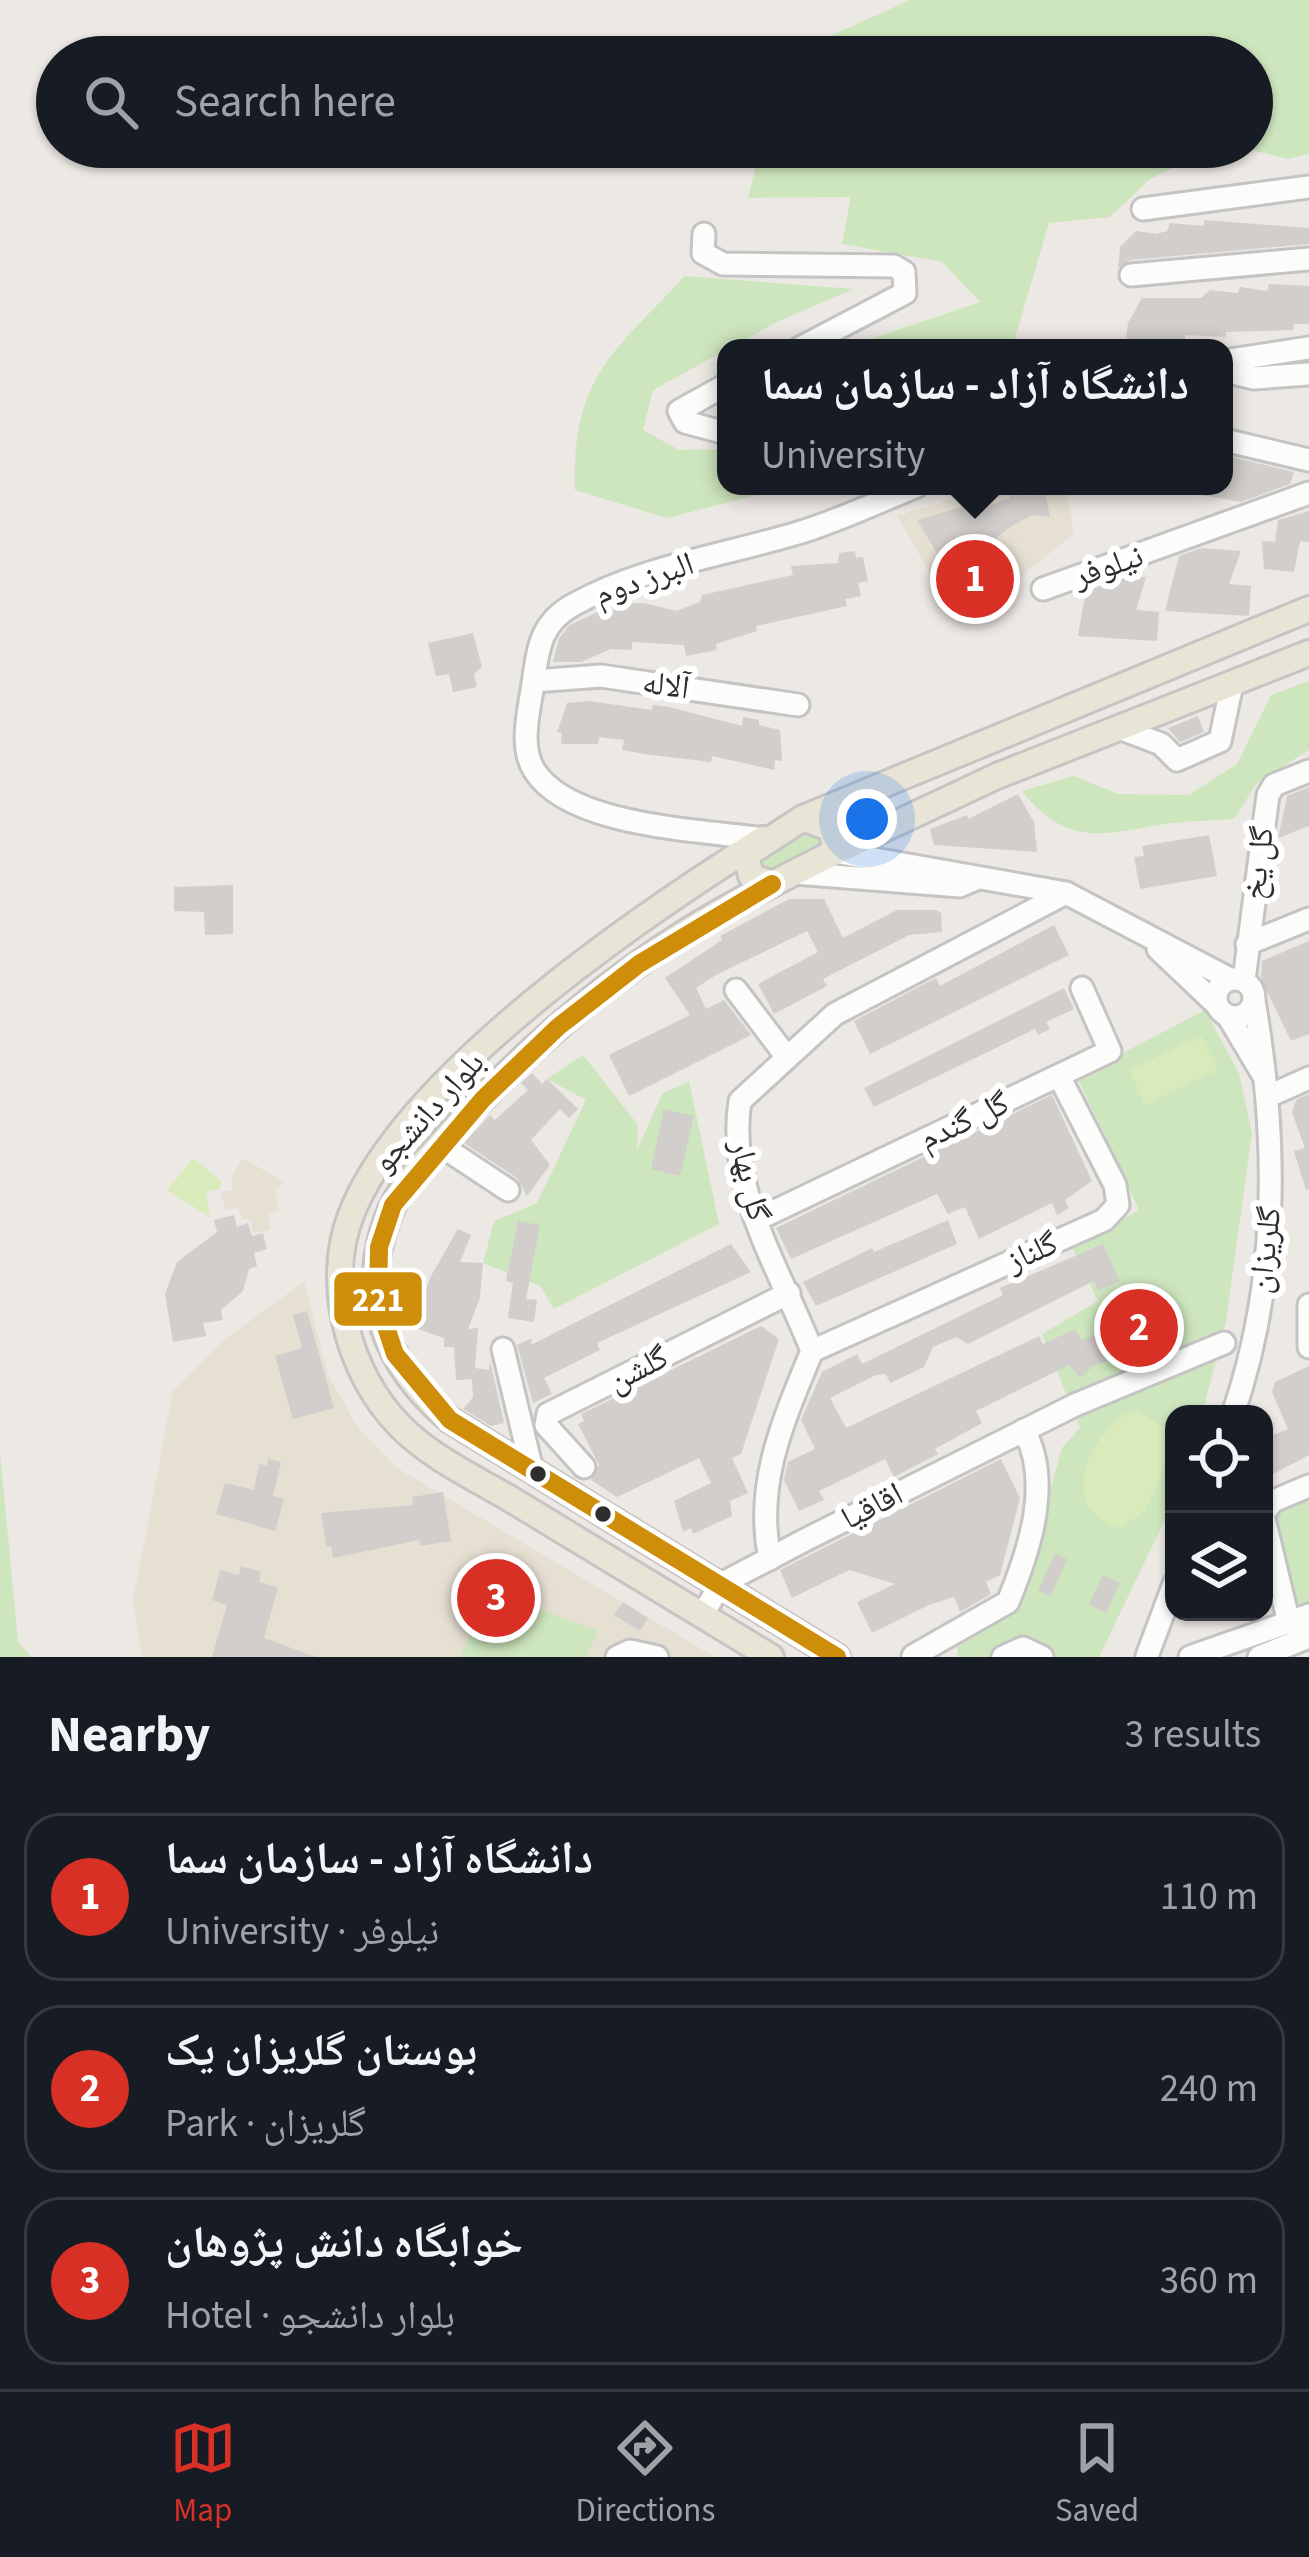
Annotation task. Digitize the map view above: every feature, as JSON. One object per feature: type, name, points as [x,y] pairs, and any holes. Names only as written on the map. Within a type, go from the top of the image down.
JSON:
[{"type":"main road","points":[[803,818],[1309,609]]},
{"type":"main road","points":[[803,818],[832,829],[835,852],[998,776],[1309,653]]},
{"type":"main road","name":"بلوار دانشجو","points":[[771,1657],[421,1445],[401,1427],[384,1408],[356,1358],[344,1313],[341,1260],[349,1219],[374,1169],[430,1101],[502,1030],[628,926],[803,818]]},
{"type":"main road","points":[[764,839],[746,855],[751,876],[783,879]]},
{"type":"main road","name":"بلوار دانشجو","points":[[835,852],[699,921],[611,981],[533,1049],[406,1182],[388,1217],[375,1289],[380,1320],[400,1369],[431,1404],[837,1657]]},
{"type":"street","points":[[1143,209],[1309,187]]},
{"type":"street","points":[[704,234],[704,253],[723,264],[894,266],[904,272],[905,293],[819,339]]},
{"type":"street","points":[[1131,275],[1309,260]]},
{"type":"street","points":[[1233,360],[1309,348]]},
{"type":"street","points":[[1233,372],[1254,378],[1309,374]]},
{"type":"street","points":[[717,391],[679,411],[685,422],[717,431]]},
{"type":"street","points":[[1233,442],[1309,460]]},
{"type":"street","name":"نیلوفر","points":[[1042,589],[1309,493]]},
{"type":"street","name":"البرز دوم","points":[[764,839],[614,816],[560,798],[532,768],[526,732],[536,651],[546,627],[568,607],[643,577],[803,531],[894,495]]},
{"type":"street","name":"آلاله","points":[[534,681],[601,676],[797,705]]},
{"type":"street","points":[[1119,728],[1161,744],[1177,760],[1220,741],[1232,683]]},
{"type":"street","name":"گل یخ","points":[[1243,987],[1268,795],[1274,785],[1309,771]]},
{"type":"street","name":"گلریزان","points":[[835,852],[1066,893],[1243,987],[1270,1089],[1274,1171],[1264,1276],[1235,1405]]},
{"type":"street","name":"گلریزان","points":[[783,879],[960,886],[976,879]]},
{"type":"street","name":"گل بهار","points":[[812,1351],[756,1220],[736,1142],[740,1101],[835,1014],[1066,893]]},
{"type":"street","points":[[1246,944],[1309,919]]},
{"type":"street","name":"گلریزان","points":[[1136,928],[1222,1011],[1270,1089]]},
{"type":"street","points":[[1243,987],[1250,1011],[1222,1011],[1216,994],[1243,987]]},
{"type":"street","name":"گل گندم","points":[[756,1220],[1110,1051],[1082,988]]},
{"type":"street","points":[[736,990],[786,1056]]},
{"type":"street","name":"گلناز","points":[[812,1351],[1104,1220],[1118,1205],[1115,1185],[1059,1076]]},
{"type":"street","points":[[1270,1089],[1309,1078]]},
{"type":"street","points":[[440,1145],[508,1190]]},
{"type":"street","name":"گلشن","points":[[584,1467],[546,1426],[548,1414],[789,1293]]},
{"type":"street","points":[[1309,1305],[1309,1347]]},
{"type":"street","name":"اقاقیا","points":[[721,1585],[1024,1430],[1224,1343]]},
{"type":"street","points":[[503,1349],[532,1470]]},
{"type":"street","points":[[770,1559],[763,1526],[771,1452],[812,1351]]},
{"type":"street","points":[[913,1656],[1008,1602],[1039,1493],[1038,1457],[1024,1430]]},
{"type":"street","points":[[1266,1513],[1273,1501],[1309,1486]]},
{"type":"street","points":[[1190,1657],[1299,1619],[1273,1542]]},
{"type":"street","points":[[703,1615],[721,1585]]},
{"type":"street","points":[[1130,1657],[1148,1656],[1165,1609]]},
{"type":"street","points":[[1259,1657],[1309,1637]]},
{"type":"street","points":[[1003,1657],[1023,1648],[1042,1657]]},
{"type":"street","points":[[617,1657],[652,1654]]},
{"type":"shaded area","points":[[968,495],[1068,495],[1074,534],[960,625],[897,516]]},
{"type":"shaded area","points":[[243,1158],[284,1182],[275,1191],[279,1211],[268,1214],[270,1230],[253,1233],[251,1219],[242,1220],[239,1208],[225,1210],[221,1192],[233,1190],[231,1178]]},
{"type":"shaded area","points":[[304,1282],[328,1375],[358,1428],[397,1468],[715,1657],[142,1657],[133,1601],[173,1391],[224,1340]]},
{"type":"green space","points":[[910,0],[1309,0],[1309,154],[1288,159],[1273,155],[1273,36],[830,36]]},
{"type":"green space","points":[[756,168],[1173,168],[1150,179],[1110,217],[1049,223],[1015,339],[871,339],[980,302],[942,262],[842,244],[851,197],[748,198]]},
{"type":"green space","points":[[685,276],[854,289],[746,339],[717,339],[717,355],[653,390],[643,430],[679,450],[717,449],[717,495],[757,495],[667,518],[575,490],[576,452],[589,393],[601,370]]},
{"type":"green space","points":[[1309,681],[1309,750],[1257,783],[1234,819],[1084,832],[1053,821],[1022,791],[1074,776],[1118,794],[1189,795],[1237,764],[1271,695]]},
{"type":"green space","points":[[804,828],[820,834],[824,844],[773,877],[756,867],[760,854]]},
{"type":"green space","points":[[1205,1010],[1239,1073],[1252,1133],[1226,1321],[1205,1405],[1165,1405],[1165,1520],[1099,1657],[958,1657],[957,1646],[1010,1615],[1019,1601],[1062,1448],[1080,1428],[1042,1334],[1098,1301],[1073,1248],[1139,1210],[1077,1077]]},
{"type":"green space","points":[[1201,1036],[1218,1070],[1145,1105],[1129,1070]]},
{"type":"green space","points":[[583,1055],[638,1125],[637,1150],[662,1094],[689,1081],[719,1224],[554,1309],[540,1286],[483,1263],[494,1221],[537,1203],[586,1100],[547,1079]]},
{"type":"green space","points":[[194,1158],[222,1182],[219,1189],[206,1192],[210,1217],[167,1190]]},
{"type":"green space","points":[[1135,1410],[1165,1427],[1165,1466],[1145,1511],[1120,1528],[1099,1518],[1088,1504],[1084,1487],[1093,1449],[1119,1419]]},
{"type":"green space","points":[[0,1453],[18,1642],[32,1657],[0,1657]]},
{"type":"green space","points":[[1309,1495],[1309,1604],[1295,1609],[1273,1526],[1273,1509]]},
{"type":"green space","points":[[527,1604],[598,1631],[586,1657],[460,1657],[476,1623]]},
{"type":"building","points":[[1205,220],[1309,228],[1309,244],[1130,260],[1118,268],[1120,247],[1136,231],[1156,234],[1167,231],[1170,223],[1203,226]]},
{"type":"building","points":[[1269,284],[1309,286],[1309,324],[1294,324],[1293,330],[1226,332],[1226,337],[1126,339],[1128,323],[1142,298],[1201,298],[1210,290],[1238,293],[1240,287],[1267,291]]},
{"type":"building","points":[[1233,457],[1294,472],[1290,484],[1241,502],[1201,495],[1233,495]]},
{"type":"building","points":[[1046,495],[1050,517],[1032,515],[1012,526],[989,543],[968,571],[950,575],[917,520],[975,503],[977,511],[1010,498]]},
{"type":"building","points":[[1309,511],[1309,542],[1300,541],[1294,572],[1264,569],[1262,541],[1275,542],[1278,520]]},
{"type":"building","points":[[1202,548],[1241,551],[1229,584],[1251,586],[1249,616],[1165,611],[1179,556]]},
{"type":"building","points":[[855,551],[856,558],[863,557],[868,581],[858,583],[861,596],[845,599],[847,606],[756,626],[757,631],[716,644],[717,650],[686,656],[684,645],[632,642],[632,650],[611,649],[581,662],[553,662],[559,638],[570,625],[615,604],[644,603],[676,611],[700,602],[702,595],[793,575],[791,566],[838,563],[839,553]]},
{"type":"building","points":[[1125,575],[1146,577],[1136,610],[1159,612],[1157,641],[1078,636],[1086,590]]},
{"type":"building","points":[[473,633],[482,667],[474,674],[477,687],[453,692],[449,674],[436,676],[428,643]]},
{"type":"building","points":[[589,701],[652,710],[653,705],[669,707],[742,726],[743,717],[759,720],[759,725],[780,730],[782,761],[775,760],[774,770],[712,756],[711,762],[644,754],[622,750],[624,740],[599,737],[598,744],[561,744],[562,733],[557,732],[567,703]]},
{"type":"building","points":[[1198,716],[1204,732],[1180,742],[1168,728]]},
{"type":"building","points":[[1309,787],[1309,826],[1278,838],[1287,796]]},
{"type":"building","points":[[1018,794],[1034,822],[1037,852],[934,845],[930,829],[967,815],[968,819]]},
{"type":"building","points":[[1209,835],[1217,876],[1140,889],[1134,857],[1144,856],[1142,846]]},
{"type":"building","points":[[233,885],[233,934],[205,935],[204,912],[174,911],[174,887]]},
{"type":"building","points":[[789,899],[824,899],[843,938],[897,910],[936,910],[941,913],[942,932],[909,935],[823,979],[827,986],[774,1014],[758,984],[818,952],[807,931],[716,975],[696,988],[706,1009],[724,1000],[751,1035],[629,1096],[609,1055],[690,1015],[665,978],[722,940],[720,936]]},
{"type":"building","points":[[1054,925],[1069,955],[870,1054],[854,1021],[936,978],[940,986]]},
{"type":"building","points":[[1309,941],[1309,1034],[1291,1041],[1261,979],[1262,961]]},
{"type":"building","points":[[1064,988],[1074,1009],[1046,1022],[1050,1029],[1038,1035],[1035,1029],[874,1107],[864,1088]]},
{"type":"building","points":[[532,1073],[542,1084],[547,1079],[578,1109],[569,1118],[560,1109],[531,1140],[550,1165],[527,1196],[517,1178],[464,1143],[490,1115],[495,1120],[528,1090],[521,1083]]},
{"type":"building","points":[[1309,1094],[1306,1190],[1294,1151],[1305,1148],[1292,1112],[1296,1100]]},
{"type":"building","points":[[1052,1095],[1092,1181],[1065,1200],[1069,1208],[1057,1215],[1052,1203],[979,1239],[965,1207],[948,1214],[937,1194],[791,1259],[776,1228]]},
{"type":"building","points":[[664,1109],[694,1116],[680,1176],[651,1169]]},
{"type":"building","points":[[234,1215],[237,1227],[248,1223],[252,1236],[263,1233],[267,1249],[254,1253],[257,1266],[249,1269],[243,1291],[221,1310],[223,1320],[203,1323],[206,1336],[173,1342],[165,1294],[177,1262],[217,1232],[214,1220]]},
{"type":"building","points":[[948,1220],[957,1244],[816,1306],[803,1282],[872,1248],[874,1252]]},
{"type":"building","points":[[518,1221],[540,1225],[526,1299],[537,1300],[534,1322],[508,1318],[513,1283],[506,1281]]},
{"type":"building","points":[[458,1229],[471,1235],[460,1262],[483,1263],[480,1298],[468,1329],[478,1328],[475,1368],[489,1370],[490,1361],[504,1423],[491,1426],[463,1409],[473,1397],[472,1379],[456,1380],[454,1347],[444,1347],[444,1338],[412,1327],[431,1276]]},
{"type":"building","points":[[731,1244],[751,1272],[597,1343],[600,1350],[544,1378],[552,1394],[533,1403],[517,1345],[532,1338],[531,1345]]},
{"type":"building","points":[[1103,1244],[1120,1281],[1098,1291],[1094,1281],[968,1344],[956,1337],[933,1347],[924,1367],[890,1383],[886,1374],[876,1375],[830,1398],[846,1428],[1039,1336],[1043,1344],[1075,1329],[1081,1340],[1129,1323],[1140,1333],[1137,1348],[1093,1366],[1080,1378],[1069,1365],[976,1411],[982,1423],[935,1449],[938,1454],[894,1477],[885,1459],[819,1491],[824,1500],[799,1511],[784,1480],[788,1462],[815,1449],[801,1420],[822,1372],[857,1354],[862,1364],[1003,1295],[1000,1288]]},
{"type":"building","points":[[307,1311],[334,1408],[293,1419],[275,1356],[302,1348],[293,1315]]},
{"type":"building","points":[[761,1326],[779,1339],[741,1454],[732,1458],[748,1493],[730,1501],[732,1516],[693,1534],[691,1528],[683,1532],[674,1501],[711,1483],[699,1458],[617,1497],[591,1480],[599,1465],[578,1424],[584,1421],[581,1414]]},
{"type":"building","points":[[1309,1366],[1309,1455],[1273,1474],[1273,1435],[1288,1429],[1272,1392],[1275,1382]]},
{"type":"building","points":[[268,1459],[281,1462],[273,1496],[284,1499],[275,1531],[216,1514],[225,1483],[254,1490],[259,1464],[267,1466]]},
{"type":"building","points":[[1001,1459],[1020,1498],[1000,1575],[986,1582],[991,1594],[960,1612],[954,1597],[929,1605],[872,1633],[857,1602],[895,1584],[849,1570],[792,1598],[780,1570]]},
{"type":"building","points":[[443,1492],[451,1541],[420,1546],[419,1540],[333,1558],[331,1546],[326,1547],[321,1513],[413,1505],[412,1497]]},
{"type":"building","points":[[1055,1553],[1067,1559],[1051,1596],[1038,1591]]},
{"type":"building","points":[[241,1566],[261,1572],[259,1582],[278,1587],[264,1638],[316,1657],[212,1657],[227,1605],[212,1600],[220,1570],[239,1575]]},
{"type":"building","points":[[515,1573],[527,1604],[476,1623],[465,1592]]},
{"type":"building","points":[[1103,1575],[1120,1583],[1106,1613],[1089,1604]]},
{"type":"building","points":[[623,1602],[648,1618],[640,1631],[614,1615]]},
{"type":"transit line","name":"221","points":[[772,884],[639,964],[558,1027],[483,1099],[393,1205],[379,1247],[378,1303],[395,1354],[450,1420],[837,1657]]},
{"type":"place","name":"دانشگاه آزاد - سازمان سما","points":[[975,579]]},
{"type":"place","name":"بوستان گلریزان یک","points":[[1139,1328]]},
{"type":"place","name":"خوابگاه دانش پژوهان","points":[[496,1598]]}]
